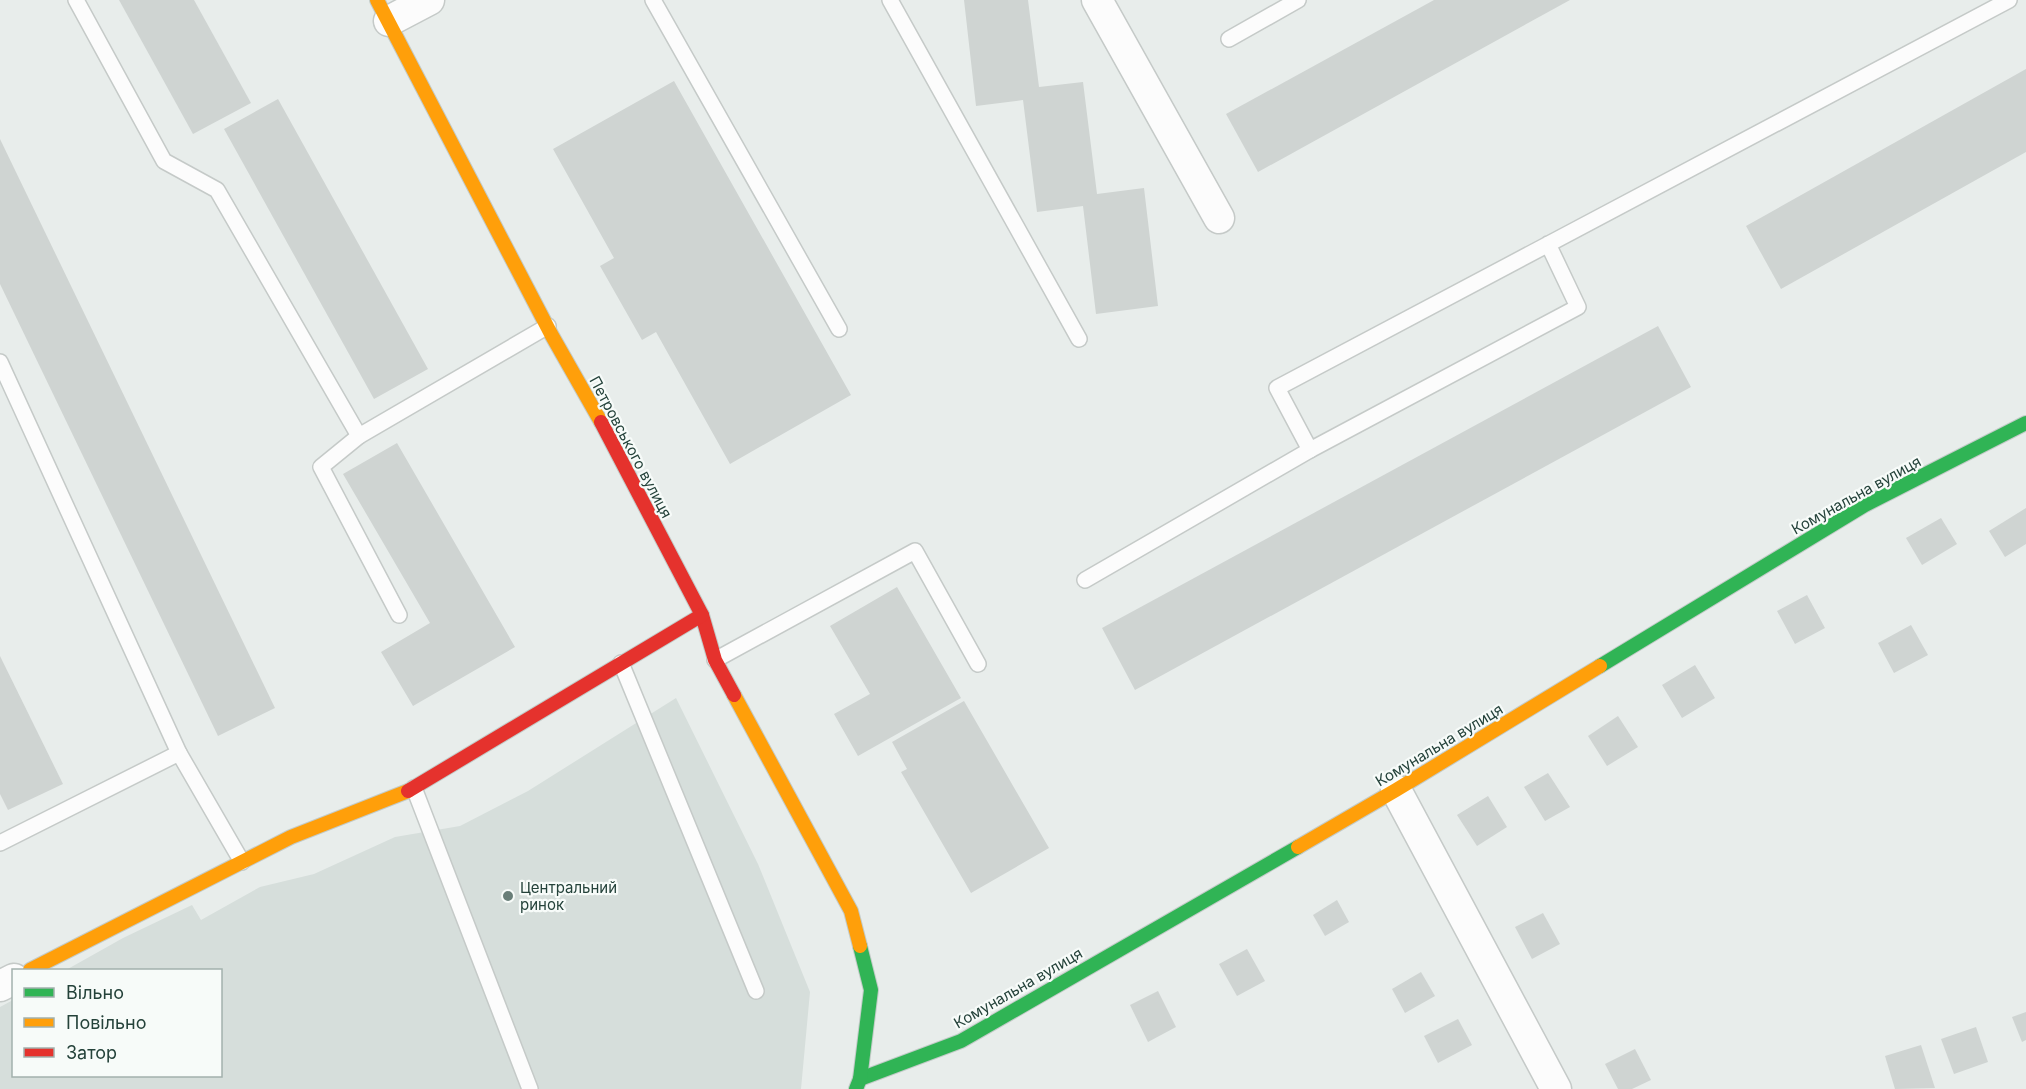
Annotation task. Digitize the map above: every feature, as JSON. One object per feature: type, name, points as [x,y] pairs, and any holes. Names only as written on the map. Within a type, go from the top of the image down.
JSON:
[{"type":"street","points":[[383,11],[429,0]]},
{"type":"street","points":[[1097,0],[1219,218]]},
{"type":"street","name":"Петровського вулиця","points":[[383,11],[702,615],[715,660],[851,911],[871,990],[858,1084]]},
{"type":"street","name":"Комунальна вулиця","points":[[858,1084],[961,1041],[1396,790],[1865,505],[2026,423]]},
{"type":"street","points":[[32,969],[291,837],[414,788],[702,615]]},
{"type":"street","points":[[1396,790],[1556,1089]]},
{"type":"lane","points":[[76,0],[164,161],[216,190],[359,436]]},
{"type":"lane","points":[[653,0],[839,328]]},
{"type":"lane","points":[[890,0],[1078,339]]},
{"type":"lane","points":[[1229,39],[1298,0]]},
{"type":"lane","points":[[1310,450],[1277,388],[2009,0]]},
{"type":"lane","points":[[1085,580],[1310,450],[1578,307],[1548,244]]},
{"type":"lane","points":[[399,615],[321,467],[359,436],[548,326]]},
{"type":"lane","points":[[0,362],[179,753],[242,862]]},
{"type":"lane","points":[[715,660],[915,551],[978,664]]},
{"type":"lane","points":[[621,663],[756,991]]},
{"type":"lane","points":[[0,843],[179,753]]},
{"type":"lane","points":[[414,788],[530,1089]]},
{"type":"shaded area","name":"Центральний ринок","points":[[676,698],[758,864],[810,992],[801,1089],[0,1089],[0,1007],[12,1001],[12,1077],[222,1077],[222,969],[68,969],[123,938],[192,905],[201,920],[260,887],[314,874],[395,837],[460,826],[528,791]]},
{"type":"building","points":[[119,0],[194,0],[251,103],[193,134]]},
{"type":"building","points":[[964,0],[1028,0],[1039,87],[1083,82],[1097,194],[1144,188],[1158,306],[1096,314],[1083,206],[1037,212],[1023,100],[976,106]]},
{"type":"building","points":[[1434,0],[1570,0],[1258,172],[1226,114]]},
{"type":"building","points":[[2026,69],[2026,152],[1781,289],[1746,226]]},
{"type":"building","points":[[674,81],[851,395],[730,464],[656,332],[642,340],[600,266],[614,258],[553,149]]},
{"type":"building","points":[[278,99],[428,369],[374,399],[224,129]]},
{"type":"building","points":[[0,139],[275,708],[218,736],[0,284]]},
{"type":"building","points":[[1658,326],[1691,387],[1135,690],[1102,628]]},
{"type":"building","points":[[397,443],[515,647],[413,706],[381,652],[430,623],[343,474]]},
{"type":"building","points":[[2026,508],[2026,544],[2005,557],[1989,531]]},
{"type":"building","points":[[1941,518],[1957,544],[1922,565],[1906,538]]},
{"type":"building","points":[[897,587],[961,698],[858,756],[834,714],[870,694],[830,626]]},
{"type":"building","points":[[1807,595],[1825,628],[1795,644],[1777,611]]},
{"type":"building","points":[[1911,625],[1928,655],[1894,673],[1878,643]]},
{"type":"building","points":[[0,656],[63,784],[8,810],[0,794]]},
{"type":"building","points":[[1695,665],[1715,698],[1682,718],[1662,685]]},
{"type":"building","points":[[964,701],[1049,848],[971,893],[901,772],[907,769],[892,742]]},
{"type":"building","points":[[1618,716],[1638,747],[1607,766],[1588,736]]},
{"type":"building","points":[[1548,773],[1570,807],[1545,821],[1524,787]]},
{"type":"building","points":[[1488,796],[1507,827],[1477,846],[1457,815]]},
{"type":"building","points":[[1337,900],[1349,922],[1325,936],[1313,915]]},
{"type":"building","points":[[1543,913],[1560,944],[1532,959],[1515,927]]},
{"type":"building","points":[[1247,949],[1265,981],[1237,996],[1219,964]]},
{"type":"building","points":[[1421,972],[1435,996],[1405,1013],[1392,989]]},
{"type":"building","points":[[1158,991],[1176,1027],[1148,1042],[1130,1005]]},
{"type":"building","points":[[2026,1012],[2026,1040],[2022,1042],[2012,1017]]},
{"type":"building","points":[[1458,1019],[1472,1045],[1438,1063],[1424,1036]]},
{"type":"building","points":[[1976,1027],[1988,1062],[1954,1074],[1941,1039]]},
{"type":"building","points":[[1921,1045],[1935,1088],[1895,1089],[1885,1056]]},
{"type":"building","points":[[1635,1049],[1651,1080],[1632,1089],[1618,1089],[1605,1064]]},
{"type":"traffic: fast","points":[[1600,666],[1865,505],[2026,423]]},
{"type":"traffic: fast","points":[[860,1079],[961,1041],[1298,847]]},
{"type":"traffic: fast","points":[[856,1089],[860,1079],[871,990],[860,946]]},
{"type":"traffic: slow","points":[[377,0],[551,334],[601,422]]},
{"type":"traffic: slow","points":[[1298,847],[1600,666]]},
{"type":"traffic: slow","points":[[734,695],[851,911],[860,946]]},
{"type":"traffic: slow","points":[[32,969],[291,837],[408,791]]},
{"type":"traffic: jam","points":[[601,422],[702,615],[715,660],[734,695]]},
{"type":"traffic: jam","points":[[408,791],[702,615]]},
{"type":"place","name":"Центральний ринок","points":[[508,896]]}]
